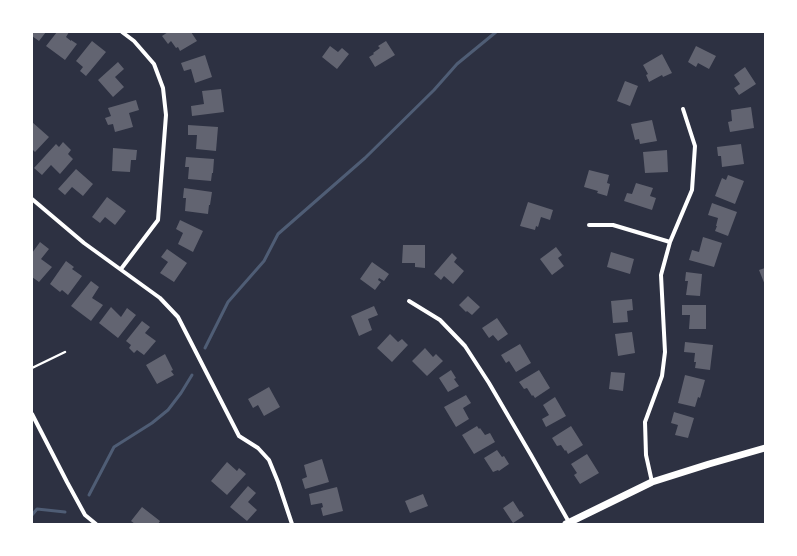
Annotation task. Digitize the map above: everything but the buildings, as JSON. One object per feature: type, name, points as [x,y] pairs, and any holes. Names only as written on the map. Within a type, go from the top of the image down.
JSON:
[{"type":"street","points":[[120,269],[158,220],[166,115],[163,88],[154,64],[134,41],[122,32]]},
{"type":"street","points":[[652,482],[646,455],[645,422],[662,376],[665,352],[661,275],[670,242],[692,190],[695,146],[683,109]]},
{"type":"street","points":[[32,199],[84,243],[160,298],[178,317],[239,436],[258,448],[269,460],[292,524]]},
{"type":"street","points":[[589,225],[613,225],[670,242]]},
{"type":"street","points":[[409,301],[440,320],[465,346],[535,461],[568,523],[652,482],[765,448]]},
{"type":"street","points":[[32,414],[85,515],[96,524]]},
{"type":"lane","points":[[32,368],[65,352]]},
{"type":"waterway","points":[[205,348],[228,302],[264,261],[278,234],[365,158],[434,90],[457,64],[496,32]]},
{"type":"waterway","points":[[89,495],[114,447],[152,423],[168,410],[192,375]]},
{"type":"waterway","points":[[32,515],[37,509],[65,512]]}]
